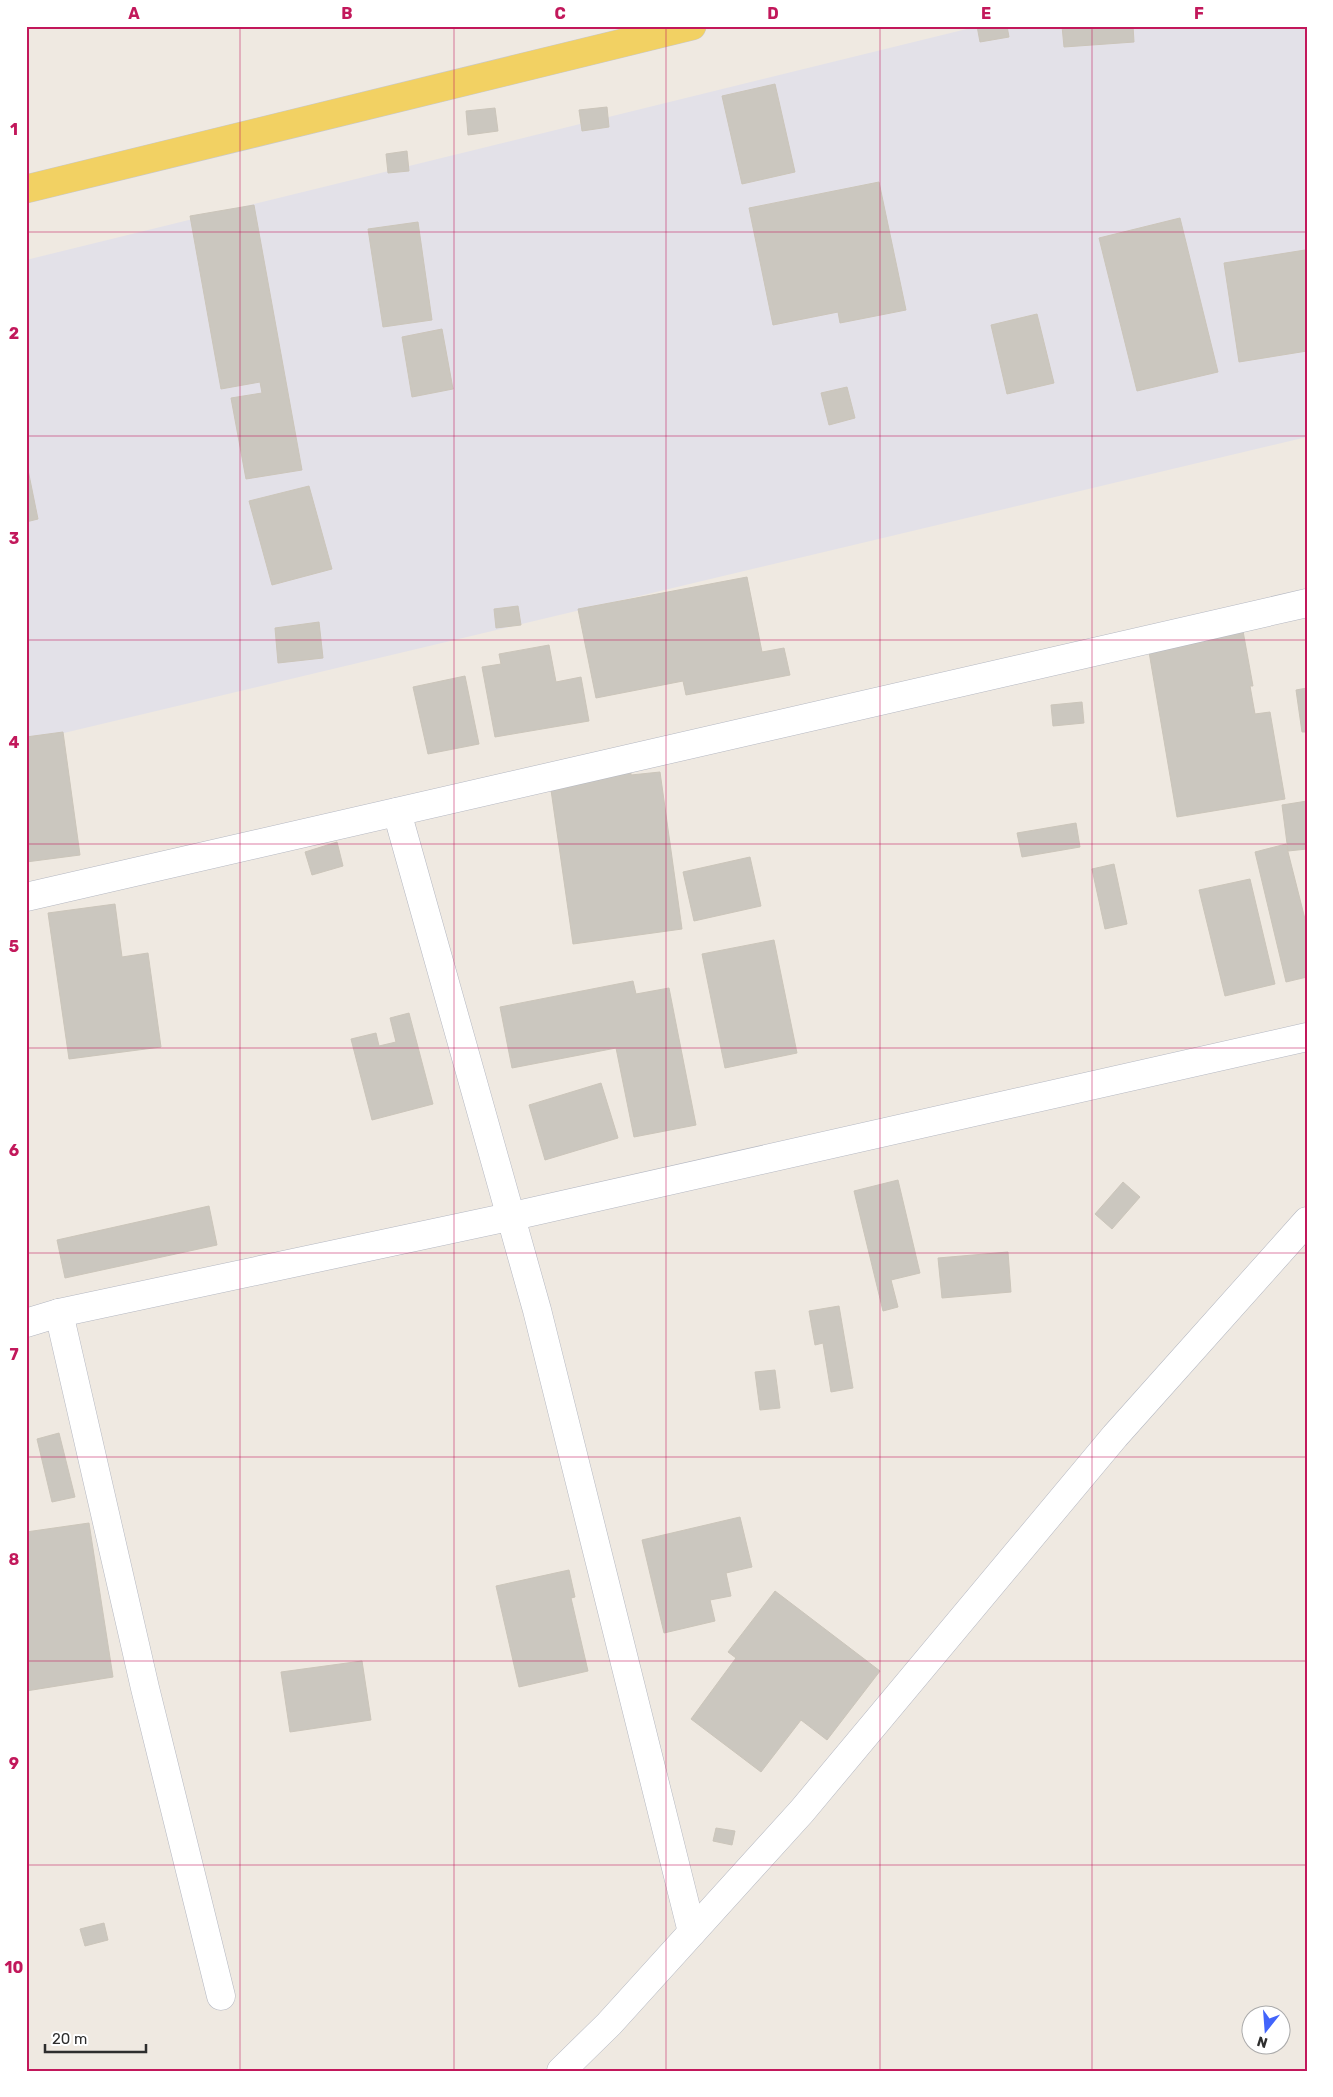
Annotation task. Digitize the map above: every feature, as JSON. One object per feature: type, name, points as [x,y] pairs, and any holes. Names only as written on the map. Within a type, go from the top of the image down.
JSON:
[{"type":"main road","points":[[26,189],[692,26]]},
{"type":"street","points":[[26,897],[1307,603]]},
{"type":"street","points":[[397,812],[509,1217],[537,1310],[692,1932]]},
{"type":"street","points":[[26,1323],[59,1313],[509,1217],[1307,1037]]},
{"type":"street","points":[[561,2071],[609,2024],[802,1812],[1115,1436],[1307,1221]]},
{"type":"street","points":[[59,1313],[145,1688],[220,1996]]},
{"type":"shaded area","points":[[979,26],[1307,26],[1307,437],[26,742],[26,260]]},
{"type":"building","points":[[977,26],[1007,26],[1009,37],[980,42]]},
{"type":"building","points":[[1062,26],[1133,26],[1134,42],[1064,47]]},
{"type":"building","points":[[775,84],[795,172],[742,184],[722,96]]},
{"type":"building","points":[[607,107],[609,127],[582,131],[579,110]]},
{"type":"building","points":[[495,108],[498,131],[468,135],[466,111]]},
{"type":"building","points":[[407,151],[409,171],[388,173],[386,154]]},
{"type":"building","points":[[879,182],[906,310],[840,323],[838,312],[773,325],[749,208]]},
{"type":"building","points":[[254,205],[302,470],[246,479],[231,398],[262,393],[260,382],[221,389],[190,216]]},
{"type":"building","points":[[1180,218],[1218,372],[1137,391],[1099,238]]},
{"type":"building","points":[[418,222],[432,320],[383,327],[368,229]]},
{"type":"building","points":[[1305,250],[1307,351],[1239,362],[1224,263]]},
{"type":"building","points":[[1037,314],[1054,383],[1007,394],[991,325]]},
{"type":"building","points":[[442,329],[453,389],[412,397],[402,337]]},
{"type":"building","points":[[847,387],[855,418],[829,425],[821,393]]},
{"type":"building","points":[[26,460],[38,519],[26,522]]},
{"type":"building","points":[[309,486],[332,569],[272,585],[249,501]]},
{"type":"building","points":[[747,577],[762,652],[784,648],[790,675],[686,695],[683,681],[596,698],[578,609]]},
{"type":"building","points":[[518,606],[521,625],[496,628],[494,609]]},
{"type":"building","points":[[319,622],[323,658],[278,663],[275,628]]},
{"type":"building","points":[[1243,631],[1253,686],[1250,686],[1255,714],[1270,712],[1285,799],[1177,817],[1148,646]]},
{"type":"building","points":[[549,645],[556,682],[581,677],[589,721],[495,737],[482,667],[501,664],[499,654]]},
{"type":"building","points":[[465,676],[479,744],[428,754],[413,687]]},
{"type":"building","points":[[1307,688],[1307,732],[1302,732],[1296,690]]},
{"type":"building","points":[[1082,702],[1084,723],[1053,726],[1051,705]]},
{"type":"building","points":[[63,732],[80,855],[26,862],[26,737]]},
{"type":"building","points":[[631,772],[631,775],[660,772],[682,929],[573,944],[550,783]]},
{"type":"building","points":[[1307,801],[1307,849],[1288,851],[1282,805]]},
{"type":"building","points":[[1076,823],[1080,847],[1022,857],[1017,833]]},
{"type":"building","points":[[337,842],[343,866],[312,875],[305,852]]},
{"type":"building","points":[[1286,844],[1307,927],[1307,977],[1286,982],[1255,852]]},
{"type":"building","points":[[750,857],[761,906],[694,921],[683,872]]},
{"type":"building","points":[[1114,864],[1127,924],[1105,929],[1092,869]]},
{"type":"building","points":[[1250,879],[1275,984],[1225,996],[1199,890]]},
{"type":"building","points":[[115,904],[122,957],[148,953],[161,1047],[69,1059],[48,913]]},
{"type":"building","points":[[774,940],[797,1053],[725,1068],[702,954]]},
{"type":"building","points":[[633,981],[636,994],[669,988],[696,1125],[634,1137],[616,1048],[512,1068],[500,1007]]},
{"type":"building","points":[[409,1013],[433,1104],[372,1120],[351,1039],[376,1033],[379,1046],[396,1042],[390,1018]]},
{"type":"building","points":[[601,1083],[618,1138],[545,1160],[529,1105]]},
{"type":"building","points":[[898,1180],[920,1273],[891,1280],[898,1307],[883,1311],[854,1191]]},
{"type":"building","points":[[1123,1182],[1140,1197],[1112,1229],[1095,1214]]},
{"type":"building","points":[[209,1206],[217,1245],[65,1278],[57,1240]]},
{"type":"building","points":[[1008,1252],[1011,1292],[942,1298],[938,1258]]},
{"type":"building","points":[[839,1306],[853,1388],[831,1392],[823,1343],[815,1345],[809,1311]]},
{"type":"building","points":[[775,1370],[780,1408],[760,1410],[755,1372]]},
{"type":"building","points":[[59,1433],[75,1497],[52,1502],[37,1439]]},
{"type":"building","points":[[740,1517],[752,1567],[726,1573],[731,1596],[710,1600],[715,1621],[664,1633],[642,1540]]},
{"type":"building","points":[[89,1523],[113,1677],[26,1691],[26,1532]]},
{"type":"building","points":[[569,1570],[575,1597],[571,1598],[588,1671],[519,1687],[496,1586]]},
{"type":"building","points":[[775,1591],[880,1671],[827,1740],[801,1720],[761,1772],[691,1719],[736,1658],[728,1652]]},
{"type":"building","points":[[362,1661],[371,1720],[290,1732],[281,1672]]},
{"type":"building","points":[[716,1828],[735,1831],[732,1845],[713,1841]]},
{"type":"building","points":[[104,1923],[108,1940],[85,1946],[80,1929]]}]
